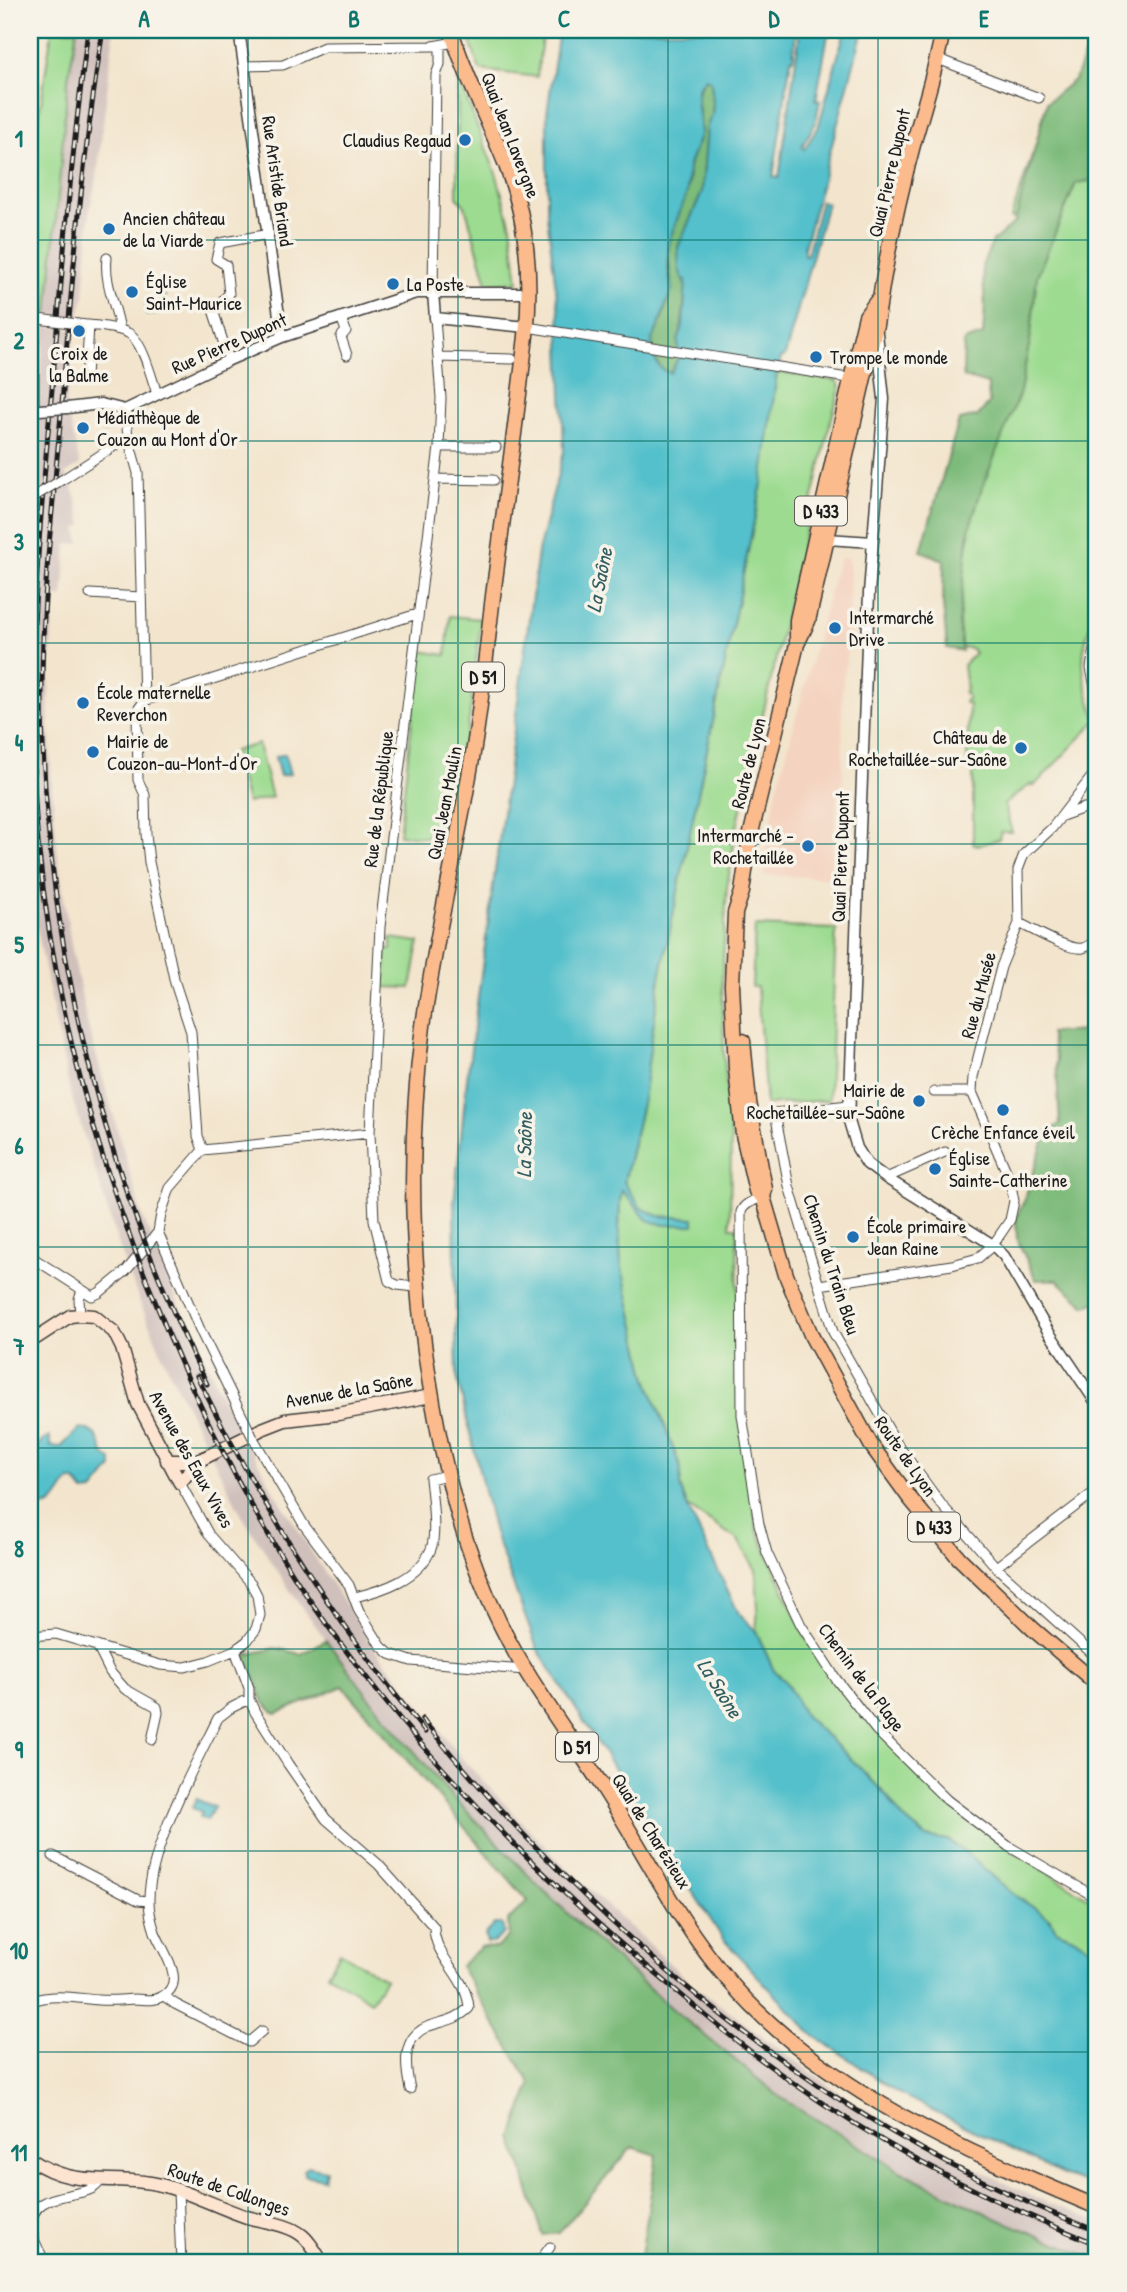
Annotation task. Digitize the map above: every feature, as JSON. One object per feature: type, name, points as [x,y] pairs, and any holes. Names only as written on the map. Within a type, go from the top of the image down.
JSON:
[{"type":"main road","name":"Quai Pierre Dupont","points":[[857,380],[876,325],[913,147],[938,59],[943,30]]},
{"type":"main road","name":"Quai Pierre Dupont","points":[[938,59],[950,30]]},
{"type":"main road","name":"Quai Jean Lavergne","points":[[448,39],[511,180],[525,240],[534,328]]},
{"type":"main road","name":"Quai Pierre Dupont","points":[[857,380],[866,316],[880,297]]},
{"type":"main road","name":"Quai Jean Moulin","points":[[416,1287],[414,1138],[423,1026],[475,745],[534,328]]},
{"type":"main road","name":"Route de Lyon","points":[[857,380],[827,539],[808,621],[797,644],[752,826],[742,892],[744,912],[741,1013],[749,1102],[765,1189],[763,1197],[786,1275],[812,1337],[871,1445],[958,1558],[1033,1629],[1097,1684]]},
{"type":"main road","name":"Route de Lyon","points":[[797,644],[797,620],[857,380]]},
{"type":"main road","name":"Quai de Charézieux","points":[[416,1287],[447,1475],[468,1545],[506,1636],[685,1922],[729,1981],[776,2028],[820,2063],[882,2104],[974,2152],[1097,2207]]},
{"type":"main road","points":[[30,1342],[70,1316],[94,1316]]},
{"type":"main road","name":"Avenue des Eaux Vives","points":[[94,1316],[114,1332],[122,1348],[138,1404],[180,1483]]},
{"type":"main road","name":"Avenue de la Saône","points":[[180,1483],[198,1461],[285,1420],[338,1414],[432,1396]]},
{"type":"main road","name":"Avenue de la Saône","points":[[167,1461],[198,1461]]},
{"type":"main road","name":"Route de Collonges","points":[[30,2159],[66,2178],[145,2182],[178,2191],[302,2235],[322,2262]]},
{"type":"street","name":"Rue Aristide Briand","points":[[239,30],[282,337]]},
{"type":"street","points":[[244,66],[283,65],[324,47],[448,39],[436,75],[433,292]]},
{"type":"street","points":[[938,59],[1039,98]]},
{"type":"street","points":[[229,360],[213,310],[229,294],[226,265],[216,259],[220,243],[269,234]]},
{"type":"street","points":[[107,258],[107,283],[120,330]]},
{"type":"street","name":"Rue de la République","points":[[416,1287],[397,1286],[389,1281],[374,1220],[370,1133],[380,927],[439,447],[441,398],[433,292]]},
{"type":"street","name":"Rue Pierre Dupont","points":[[125,410],[282,337],[416,293],[529,293]]},
{"type":"street","points":[[157,394],[134,337],[120,330],[34,317],[34,412],[101,404],[125,410],[128,437],[135,457],[138,473],[144,701],[137,712],[138,780],[145,795],[149,862],[175,983],[191,1032],[198,1136],[203,1150]]},
{"type":"street","points":[[341,317],[346,331],[341,337],[347,355]]},
{"type":"street","points":[[435,318],[534,328],[857,380],[874,385],[884,398]]},
{"type":"street","name":"Quai Pierre Dupont","points":[[876,325],[884,398],[873,542],[849,1121],[857,1148],[867,1164],[993,1245]]},
{"type":"street","points":[[86,378],[89,326]]},
{"type":"street","points":[[439,357],[512,359]]},
{"type":"street","points":[[30,499],[128,437]]},
{"type":"street","points":[[439,447],[496,447]]},
{"type":"street","points":[[436,479],[494,480]]},
{"type":"street","points":[[827,539],[873,542]]},
{"type":"street","points":[[90,594],[141,597]]},
{"type":"street","points":[[144,701],[417,614]]},
{"type":"street","points":[[1097,632],[1091,668],[1097,697]]},
{"type":"street","name":"Rue du Musée","points":[[972,1092],[973,1077],[1001,967],[1019,923],[1018,870],[1024,854],[1052,828],[1097,770]]},
{"type":"street","points":[[1059,817],[1084,808],[1097,807]]},
{"type":"street","points":[[1019,923],[1069,946],[1081,948],[1092,944],[1097,938]]},
{"type":"street","points":[[819,1285],[952,1265],[978,1258],[993,1245],[1010,1220],[1014,1201],[1010,1180],[972,1092],[934,1092]]},
{"type":"street","name":"Chemin du Train Bleu","points":[[849,1105],[775,1112],[789,1186],[802,1234],[839,1345],[897,1444],[941,1504],[996,1567],[1097,1658]]},
{"type":"street","points":[[370,1133],[203,1150],[170,1188],[161,1214],[159,1232],[201,1332],[248,1429],[293,1508],[349,1585],[359,1611],[381,1646],[399,1659],[525,1670]]},
{"type":"street","points":[[886,1178],[944,1152]]},
{"type":"street","name":"Chemin de la Plage","points":[[763,1197],[749,1202],[741,1212],[741,1384],[742,1415],[766,1553],[801,1625],[836,1679],[876,1730],[947,1800],[1009,1846],[1097,1898]]},
{"type":"street","points":[[92,1296],[126,1271],[159,1232]]},
{"type":"street","points":[[993,1245],[1004,1256],[1048,1331],[1097,1404]]},
{"type":"street","points":[[30,1256],[92,1296]]},
{"type":"street","points":[[80,1315],[79,1298],[82,1290]]},
{"type":"street","points":[[92,1296],[94,1316]]},
{"type":"street","points":[[355,1597],[399,1583],[419,1568],[432,1548],[433,1510],[430,1479],[447,1475]]},
{"type":"street","name":"Avenue des Eaux Vives","points":[[180,1483],[209,1535],[251,1583],[260,1603],[256,1629],[236,1650]]},
{"type":"street","points":[[996,1567],[1097,1490]]},
{"type":"street","points":[[30,1636],[56,1634],[160,1665],[185,1667],[236,1650],[249,1688],[249,1699],[288,1764],[327,1819],[378,1864],[434,1927],[438,1948],[468,1994],[469,2008],[460,2017],[425,2027],[412,2038],[405,2057],[410,2089]]},
{"type":"street","points":[[97,1646],[110,1672],[125,1689],[157,1707],[152,1740]]},
{"type":"street","points":[[30,2002],[42,1998],[68,1997],[155,2000],[164,1996],[173,1982],[174,1971],[155,1932],[149,1900],[152,1870],[166,1828],[218,1718],[230,1708],[249,1699]]},
{"type":"street","points":[[53,1856],[138,1900],[149,1900]]},
{"type":"street","points":[[164,1996],[249,2042],[262,2031]]},
{"type":"street","points":[[45,2262],[32,2233],[36,2210],[46,2201],[57,2197],[92,2190],[102,2179]]},
{"type":"street","points":[[178,2191],[181,2262]]},
{"type":"street","points":[[539,2262],[550,2247]]},
{"type":"shaded area","points":[[77,30],[114,30],[97,177],[90,207],[84,297],[78,318],[48,314],[68,79]]},
{"type":"shaded area","points":[[45,326],[74,330],[66,403],[80,465],[65,474],[71,480],[83,525],[77,528],[80,543],[67,544],[63,597],[54,598],[48,706],[58,858],[71,944],[88,1027],[142,1215],[180,1307],[224,1400],[273,1489],[378,1653],[465,1762],[564,1866],[694,1986],[849,2100],[943,2152],[1036,2198],[1097,2221],[1097,2259],[1000,2220],[900,2171],[780,2097],[676,2012],[535,1882],[451,1795],[375,1705],[326,1640],[242,1516],[169,1371],[116,1237],[69,1088],[30,894],[30,471]]},
{"type":"shaded area","points":[[843,557],[848,559],[850,572],[849,640],[842,690],[843,792],[837,794],[830,878],[763,875],[777,789],[835,571]]},
{"type":"green space","points":[[52,30],[77,30],[68,79],[48,314],[39,313],[41,309],[36,295],[30,292],[30,203],[32,130],[37,129]]},
{"type":"green space","points":[[466,30],[543,30],[537,77],[480,70]]},
{"type":"green space","points":[[1092,30],[1097,30],[1097,180],[1076,183],[1037,276],[1031,335],[1020,392],[981,491],[969,530],[959,622],[962,651],[947,648],[943,605],[944,560],[921,551],[959,420],[978,416],[989,403],[988,384],[963,377],[964,341],[983,335],[985,306],[982,266],[993,241],[1015,222],[1047,102],[1075,79]]},
{"type":"green space","points":[[458,78],[497,176],[511,226],[518,282],[487,283],[465,206],[457,197]]},
{"type":"green space","points":[[706,78],[711,82],[712,115],[707,126],[702,192],[678,247],[686,287],[678,359],[670,373],[658,364],[652,339],[670,292],[669,240],[688,186],[690,162],[701,126],[698,92]]},
{"type":"green space","points":[[1097,127],[1097,613],[1086,640],[1083,666],[1097,720],[1034,786],[1031,784],[1004,804],[1012,832],[1001,832],[999,839],[981,845],[973,844],[973,767],[967,766],[969,704],[965,703],[968,699],[967,694],[964,694],[966,690],[963,665],[975,653],[971,648],[948,646],[948,641],[970,534],[961,519],[994,441],[1018,220],[1011,218],[1032,155]]},
{"type":"green space","points":[[162,294],[165,294],[160,313],[147,315],[146,301],[159,302]]},
{"type":"green space","points":[[777,372],[838,381],[840,389],[736,831],[727,887],[722,979],[724,1056],[731,1136],[730,1227],[737,1227],[739,1403],[757,1530],[805,1636],[911,1768],[1014,1852],[1097,1903],[1097,1953],[1073,1937],[1056,1930],[1049,1918],[1013,1894],[948,1840],[926,1837],[903,1818],[887,1796],[805,1717],[785,1681],[774,1671],[756,1631],[756,1570],[738,1540],[687,1506],[680,1486],[681,1469],[646,1376],[621,1264],[620,1201],[643,1099],[660,978],[762,483]]},
{"type":"green space","points":[[97,409],[119,415],[121,426],[103,432]]},
{"type":"green space","points":[[450,616],[481,619],[469,720],[447,839],[399,835],[420,651],[446,655]]},
{"type":"green space","points":[[258,744],[272,797],[247,803],[234,751]]},
{"type":"green space","points":[[755,926],[836,929],[829,1100],[766,1105],[757,987],[752,987]]},
{"type":"green space","points":[[391,938],[419,942],[411,988],[384,987],[386,949],[391,949]]},
{"type":"green space","points":[[1097,1023],[1097,1302],[1086,1306],[1057,1280],[1036,1280],[1017,1239],[1016,1218],[1046,1133],[1060,1124],[1056,1059],[1050,1033],[1088,1031]]},
{"type":"green space","points":[[326,1640],[375,1705],[451,1795],[535,1882],[676,2012],[780,2097],[900,2171],[1000,2220],[1097,2259],[1097,2262],[640,2262],[657,2155],[632,2147],[559,2233],[543,2235],[512,2137],[531,2084],[460,1966],[481,1947],[496,1948],[509,1936],[508,1920],[528,1901],[343,1686],[276,1714],[264,1703],[245,1655],[275,1648],[301,1654]]},
{"type":"green space","points":[[340,1952],[385,1979],[371,2001],[327,1974]]},
{"type":"water","name":"La Saône","points":[[559,30],[796,30],[773,177],[779,178],[800,31],[827,30],[828,35],[816,100],[820,101],[815,124],[802,146],[804,149],[818,128],[845,30],[863,30],[804,255],[807,255],[821,201],[827,203],[785,356],[781,358],[777,372],[762,483],[660,978],[643,1099],[624,1182],[641,1208],[659,1216],[694,1218],[694,1225],[664,1225],[647,1220],[622,1190],[619,1231],[621,1264],[646,1376],[681,1469],[680,1486],[687,1506],[739,1614],[756,1631],[774,1671],[785,1681],[805,1716],[887,1796],[903,1818],[926,1837],[947,1840],[964,1851],[1013,1894],[1049,1918],[1056,1930],[1073,1937],[1097,1953],[1097,2187],[1063,2175],[898,2093],[811,2033],[723,1939],[537,1648],[494,1533],[457,1377],[454,1203],[467,1079],[538,552],[564,451],[559,313],[547,215],[547,114]],"holes":[[[706,78],[711,82],[713,103],[707,126],[702,192],[678,247],[679,269],[682,278],[686,280],[678,359],[670,373],[658,364],[652,339],[672,290],[668,269],[669,241],[687,193],[688,168],[701,133],[697,97],[699,86]]]},
{"type":"water","points":[[285,754],[290,774],[280,776],[275,757]]},
{"type":"water","points":[[80,1428],[98,1438],[103,1453],[112,1460],[112,1468],[93,1491],[84,1492],[75,1481],[70,1480],[54,1502],[39,1506],[30,1478],[36,1449],[50,1437],[50,1446],[61,1447]]},
{"type":"water","points":[[196,1799],[214,1807],[207,1820],[200,1817],[202,1812],[192,1808]]},
{"type":"water","points":[[495,1924],[502,1924],[504,1933],[493,1943],[487,1943],[485,1935]]},
{"type":"water","points":[[307,2166],[326,2170],[324,2179],[305,2175],[303,2170]]},
{"type":"railway","points":[[88,30],[68,209],[34,615],[32,728],[38,842],[54,961],[66,1020],[96,1136],[135,1250],[190,1383],[226,1458],[266,1531],[311,1602],[348,1653],[428,1752],[560,1889],[732,2037],[838,2113],[964,2185],[1097,2244]]},
{"type":"railway","points":[[103,30],[79,216],[49,545],[42,687],[44,777],[52,867],[84,1045],[136,1218],[169,1302],[207,1384]]},
{"type":"railway","points":[[197,1376],[246,1470],[301,1561],[392,1691],[425,1732]]},
{"type":"railway","points":[[422,1719],[491,1800],[566,1877],[644,1951],[727,2019],[814,2082],[904,2139],[999,2189],[1097,2231]]},
{"type":"place","name":"Claudius Regaud","points":[[465,140]]},
{"type":"place","name":"Ancien château de la Viarde","points":[[109,229]]},
{"type":"place","name":"La Poste","points":[[393,284]]},
{"type":"place","name":"Église Saint-Maurice","points":[[132,292]]},
{"type":"place","name":"Croix de la Balme","points":[[79,331]]},
{"type":"place","name":"Trompe le monde","points":[[816,357]]},
{"type":"place","name":"Médiathèque de Couzon au Mont d'Or","points":[[83,428]]},
{"type":"place","name":"Intermarché Drive","points":[[835,628]]},
{"type":"place","name":"École maternelle Reverchon","points":[[83,703]]},
{"type":"place","name":"Château de Rochetaillée-sur-Saône","points":[[1021,748]]},
{"type":"place","name":"Mairie de Couzon-au-Mont-d'Or","points":[[93,752]]},
{"type":"place","name":"Intermarché - Rochetaillée","points":[[808,846]]},
{"type":"place","name":"Mairie de Rochetaillée-sur-Saône","points":[[919,1101]]},
{"type":"place","name":"Crèche Enfance éveil","points":[[1003,1110]]},
{"type":"place","name":"Église Sainte-Catherine","points":[[935,1169]]},
{"type":"place","name":"École primaire Jean Raine","points":[[853,1237]]}]
